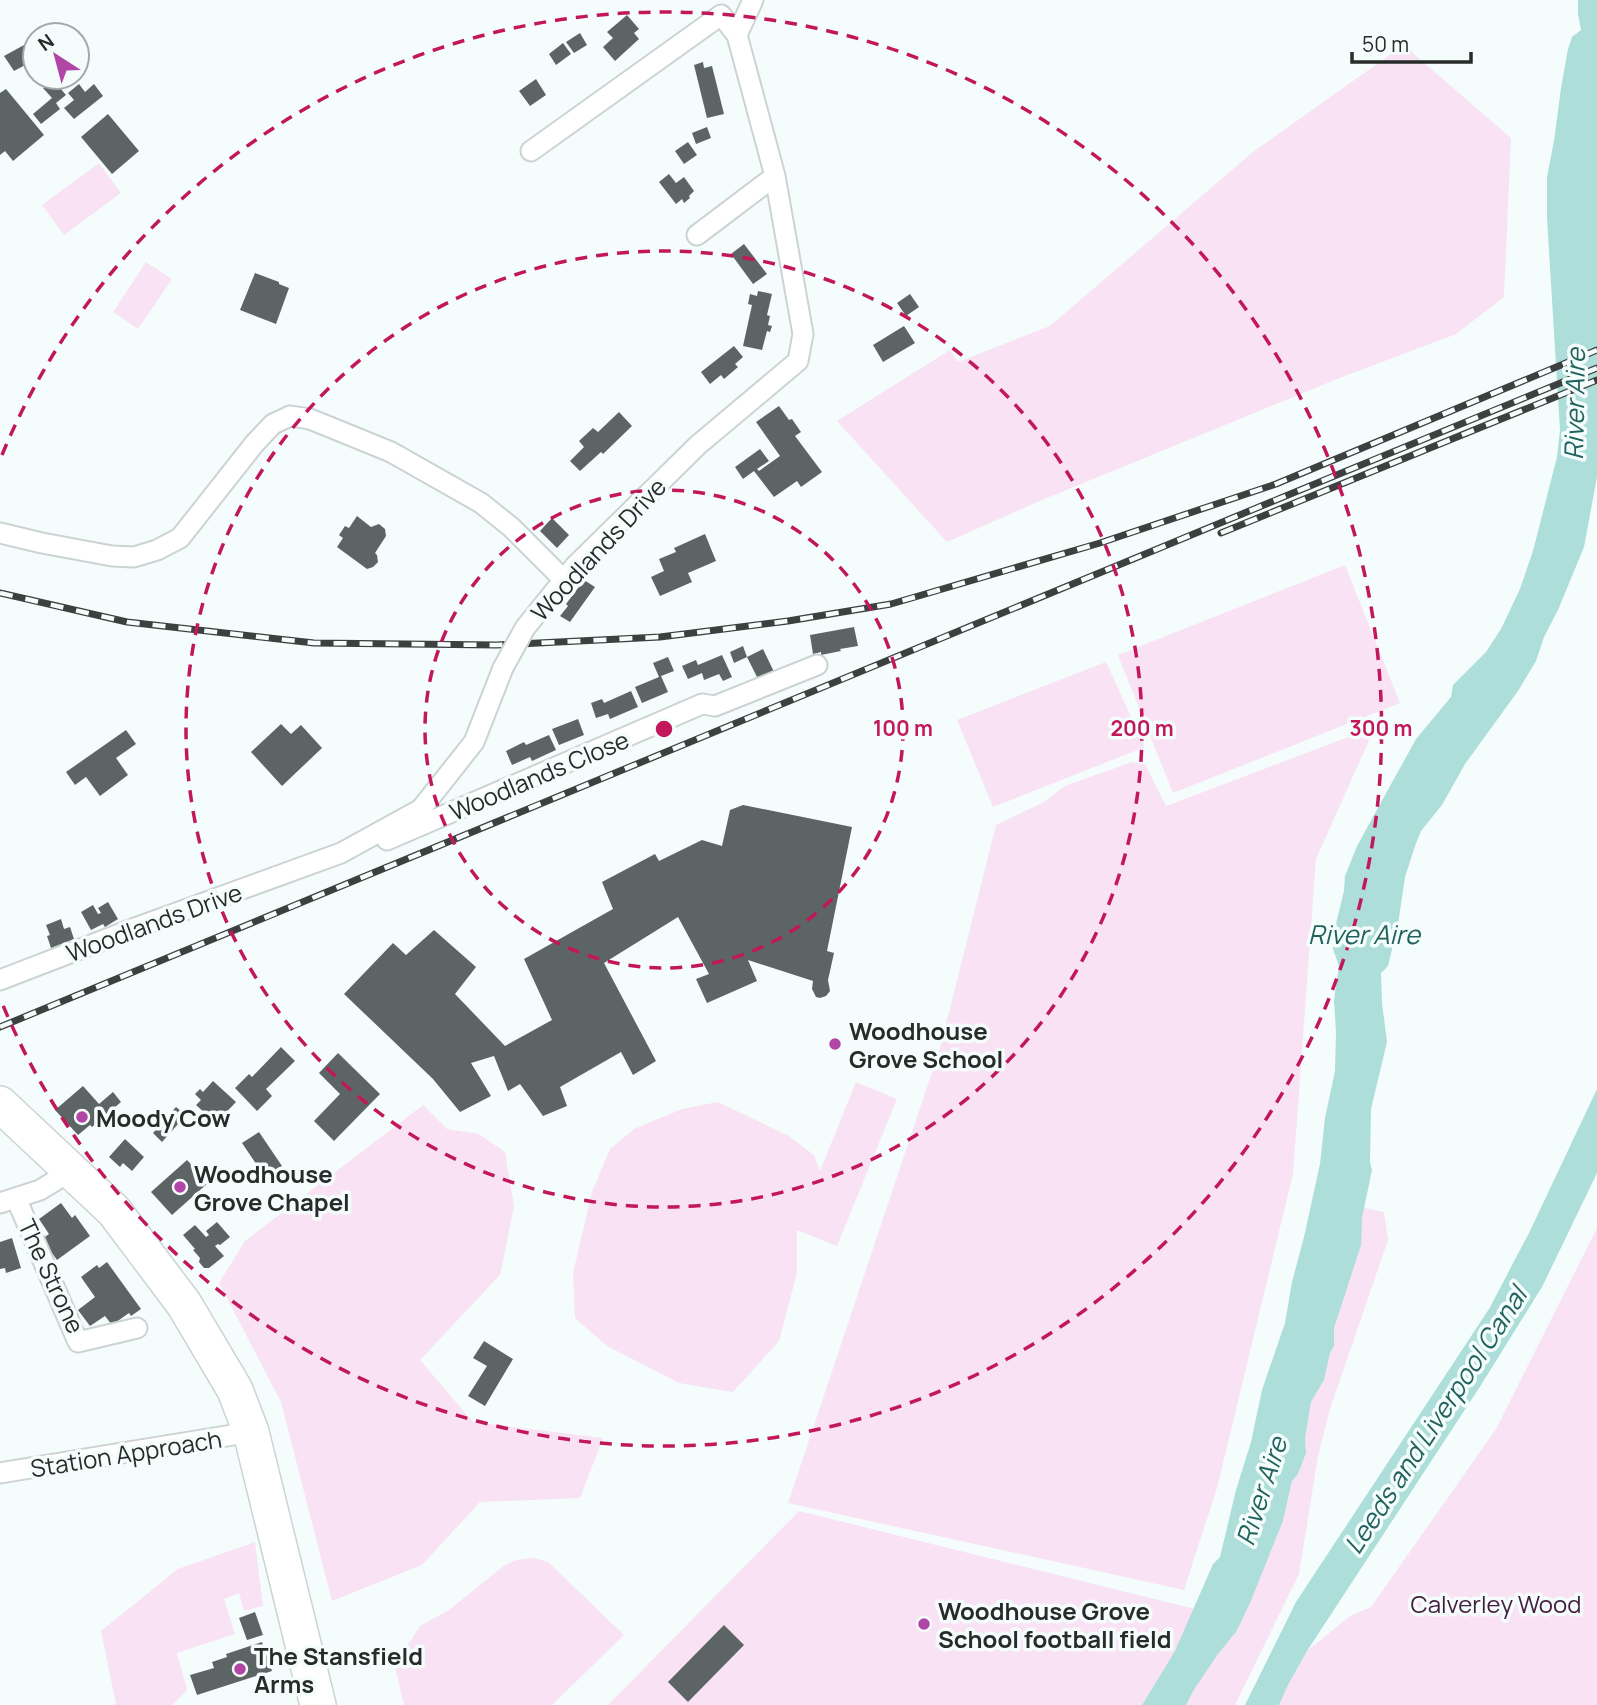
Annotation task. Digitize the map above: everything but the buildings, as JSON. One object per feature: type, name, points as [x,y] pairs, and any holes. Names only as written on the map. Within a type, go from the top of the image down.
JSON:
[{"type":"highway","points":[[3,1107],[114,1211],[184,1304],[234,1390],[251,1432],[318,1705]]},
{"type":"street","points":[[531,151],[721,15],[737,35],[753,0]]},
{"type":"street","name":"Woodlands Drive","points":[[0,980],[341,853],[421,810],[474,742],[503,668],[524,628],[575,566],[698,445],[797,361],[803,334],[775,176],[737,35]]},
{"type":"street","points":[[698,235],[775,176]]},
{"type":"street","points":[[0,533],[112,556],[134,557],[157,550],[180,538],[255,443],[273,424],[290,416],[310,419],[391,452],[481,503],[511,527],[564,580]]},
{"type":"street","name":"Woodlands Close","points":[[341,853],[348,857],[702,704],[715,706],[817,665]]},
{"type":"street","points":[[8,1201],[40,1190],[71,1171]]},
{"type":"street","name":"The Strone","points":[[8,1201],[78,1342],[137,1328]]},
{"type":"street","name":"Station Approach","points":[[0,1473],[251,1432]]},
{"type":"green space","points":[[1405,44],[1511,138],[1504,297],[1456,334],[1342,377],[1042,500],[947,542],[837,421],[950,350],[958,362],[1050,326],[1253,152]]},
{"type":"green space","points":[[99,163],[121,193],[64,235],[42,205]]},
{"type":"green space","points":[[146,262],[172,279],[138,329],[113,312]]},
{"type":"green space","points":[[1345,565],[1400,703],[1173,793],[1118,655]]},
{"type":"green space","points":[[1106,662],[1145,747],[993,807],[957,720]]},
{"type":"green space","points":[[1375,727],[1316,859],[1293,1174],[1217,1488],[1184,1590],[788,1503],[940,1048],[996,825],[1044,802],[1065,786],[1132,762],[1145,764],[1166,806]]},
{"type":"green space","points":[[856,1082],[897,1099],[837,1246],[797,1230],[797,1273],[779,1341],[733,1392],[679,1383],[607,1346],[575,1318],[573,1273],[592,1192],[610,1149],[634,1129],[682,1109],[718,1102],[789,1136],[814,1155],[820,1171]]},
{"type":"green space","points":[[423,1105],[447,1129],[479,1134],[505,1152],[514,1206],[500,1275],[420,1360],[473,1422],[603,1438],[580,1498],[480,1502],[422,1565],[332,1601],[281,1402],[219,1283],[245,1241]]},
{"type":"green space","points":[[1364,1208],[1384,1212],[1388,1240],[1330,1409],[1318,1456],[1299,1574],[1235,1705],[1186,1705],[1218,1653],[1236,1632],[1283,1521],[1292,1481],[1298,1474],[1306,1453],[1305,1438],[1311,1402],[1324,1380],[1334,1346],[1334,1329]]},
{"type":"green space","name":"Calverley Wood","points":[[1597,1228],[1597,1705],[1279,1705],[1307,1651],[1350,1616],[1371,1607],[1496,1429]]},
{"type":"green space","points":[[799,1511],[1195,1609],[1175,1651],[1142,1705],[608,1705]]},
{"type":"green space","points":[[255,1542],[263,1606],[244,1611],[239,1593],[224,1599],[235,1634],[177,1653],[187,1690],[172,1705],[113,1705],[116,1704],[101,1631],[178,1569]]},
{"type":"green space","points":[[534,1558],[548,1562],[624,1635],[552,1705],[404,1705],[393,1659],[410,1642],[420,1626],[449,1610],[505,1565],[516,1560]]},
{"type":"water","name":"River Aire","points":[[1578,0],[1597,0],[1597,477],[1584,547],[1536,661],[1518,691],[1465,764],[1442,805],[1421,831],[1405,877],[1388,966],[1381,973],[1387,1042],[1371,1109],[1372,1170],[1362,1218],[1361,1245],[1334,1328],[1334,1346],[1324,1380],[1311,1402],[1305,1438],[1306,1453],[1298,1474],[1292,1481],[1283,1521],[1236,1632],[1218,1654],[1186,1705],[1142,1705],[1175,1651],[1213,1564],[1220,1557],[1262,1390],[1285,1323],[1320,1164],[1325,1118],[1335,1071],[1334,1000],[1339,966],[1333,949],[1345,876],[1357,846],[1416,739],[1451,697],[1453,685],[1486,652],[1501,629],[1520,589],[1533,551],[1557,457],[1560,430],[1547,218],[1547,177],[1568,49],[1572,37],[1581,30]]},
{"type":"water","name":"Leeds and Liverpool Canal","points":[[1597,1089],[1597,1173],[1542,1287],[1307,1651],[1279,1705],[1245,1705],[1296,1602],[1489,1309],[1530,1231]]},
{"type":"railway","points":[[0,593],[127,622],[314,643],[497,645],[660,637],[788,621],[891,604],[1100,543],[1276,484],[1597,350]]},
{"type":"railway","points":[[0,1027],[1597,368]]},
{"type":"railway","points":[[1221,533],[1597,380]]},
{"type":"place","name":"Woodhouse Grove School","points":[[835,1044]]},
{"type":"place","name":"Moody Cow","points":[[82,1117]]},
{"type":"place","name":"Woodhouse Grove Chapel","points":[[180,1187]]},
{"type":"place","name":"Woodhouse Grove School football field","points":[[924,1624]]},
{"type":"place","name":"The Stansfield Arms","points":[[240,1669]]}]
